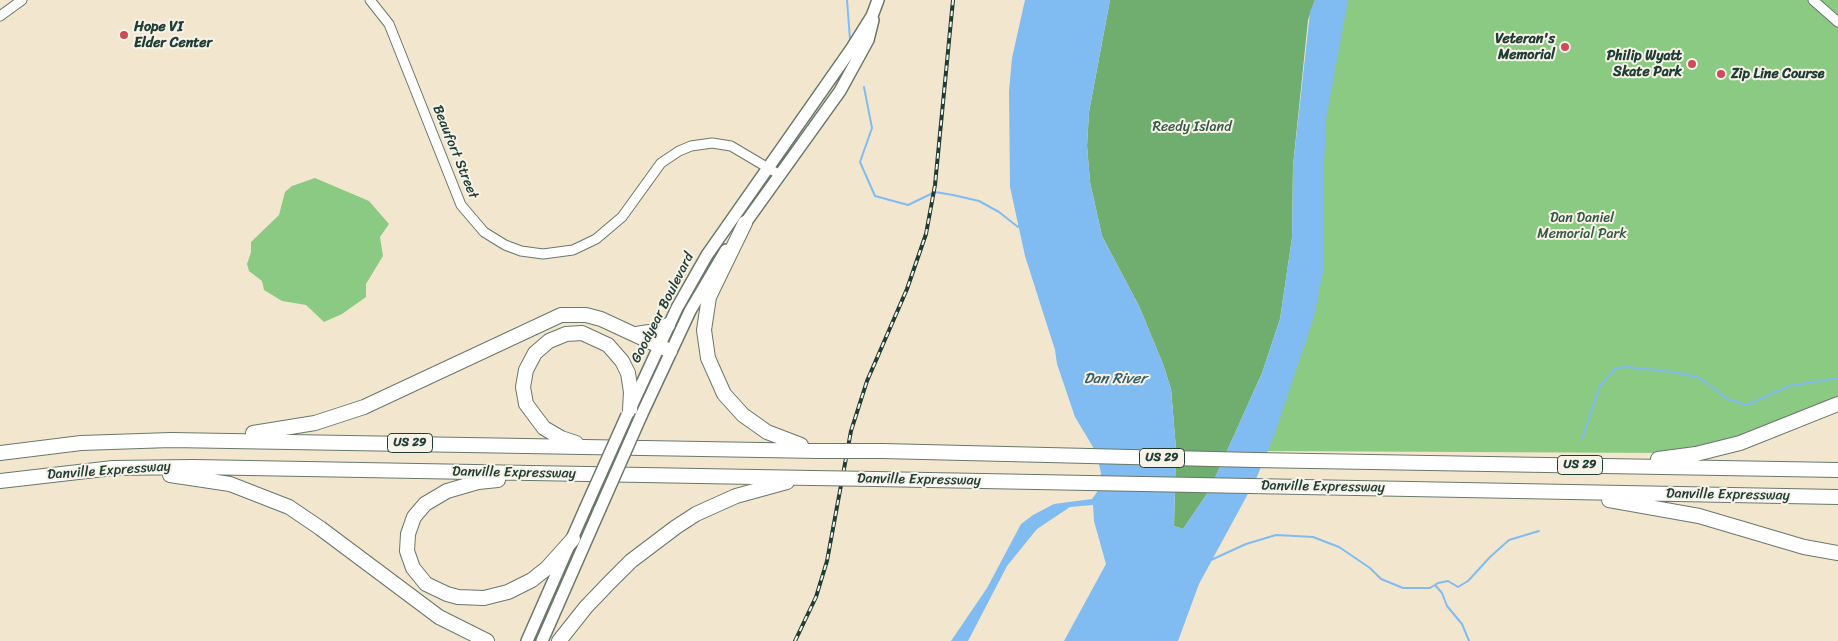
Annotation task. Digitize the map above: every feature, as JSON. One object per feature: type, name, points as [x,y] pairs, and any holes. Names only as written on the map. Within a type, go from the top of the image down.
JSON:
[{"type":"highway","points":[[745,223],[709,296],[704,330],[712,369],[729,399],[754,424],[783,440],[818,451]]},
{"type":"highway","points":[[125,440],[164,434],[270,431],[332,418],[388,397],[561,315],[586,315],[636,334],[664,348]]},
{"type":"highway","points":[[636,334],[656,331],[668,325]]},
{"type":"highway","points":[[593,448],[553,434],[530,411],[526,404],[523,387],[526,370],[535,353],[549,341],[566,334],[582,333],[600,339],[615,351],[628,373],[633,413]]},
{"type":"highway","points":[[1526,464],[1543,461],[1643,460],[1696,454],[1740,443],[1838,404]]},
{"type":"highway","name":"Danville Expressway","points":[[0,453],[81,442],[253,440],[593,448],[882,451],[1838,470]]},
{"type":"highway","name":"Danville Expressway","points":[[0,481],[97,470],[193,467],[1838,497]]},
{"type":"highway","points":[[97,470],[205,478],[230,484],[270,498],[307,518],[439,617],[487,641]]},
{"type":"highway","points":[[542,474],[535,478],[478,482],[433,498],[420,509],[410,527],[408,551],[413,568],[426,584],[447,594],[474,598],[497,595],[520,587],[532,580],[558,558],[573,539]]},
{"type":"highway","points":[[559,641],[586,607],[609,583],[631,562],[676,527],[696,514],[736,496],[806,478]]},
{"type":"highway","points":[[1474,491],[1494,497],[1590,499],[1646,506],[1699,516],[1804,547],[1838,554]]},
{"type":"main road","name":"Goodyear Boulevard","points":[[527,641],[586,509],[664,348],[745,223],[848,77],[868,40],[872,16],[878,0]]},
{"type":"main road","name":"Goodyear Boulevard","points":[[664,348],[668,325],[707,255],[872,16]]},
{"type":"main road","name":"Goodyear Boulevard","points":[[542,641],[600,509],[633,413]]},
{"type":"street","points":[[0,16],[22,0]]},
{"type":"street","points":[[1813,0],[1838,22]]},
{"type":"street","name":"Beaufort Street","points":[[374,1],[389,24],[461,205],[484,232],[506,245],[521,251],[543,254],[561,252],[585,245],[622,218],[661,163],[679,151],[691,146],[712,143],[731,146],[780,175]]},
{"type":"green space","name":"Reedy Island","points":[[1110,0],[1315,0],[1308,20],[1293,166],[1292,238],[1280,319],[1262,373],[1209,491],[1183,529],[1174,526],[1176,449],[1171,389],[1163,364],[1139,306],[1102,236],[1090,182],[1087,146],[1089,112]]},
{"type":"green space","name":"Dan Daniel Memorial Park","points":[[1339,0],[1838,0],[1838,397],[1751,432],[1705,446],[1666,453],[1262,451],[1321,137]]},
{"type":"green space","points":[[315,178],[369,201],[389,224],[380,237],[383,256],[366,284],[366,297],[342,314],[324,322],[306,305],[282,301],[264,290],[262,281],[249,271],[247,264],[251,252],[251,242],[279,215],[285,192],[292,186]]},
{"type":"water","name":"Dan River","points":[[1025,0],[1110,0],[1089,112],[1087,146],[1090,182],[1102,236],[1139,306],[1163,364],[1171,389],[1176,449],[1174,526],[1183,529],[1209,491],[1262,373],[1280,319],[1292,238],[1293,166],[1310,12],[1315,0],[1348,0],[1326,119],[1323,187],[1323,272],[1314,317],[1274,436],[1256,479],[1199,584],[1178,641],[1064,641],[1106,564],[1094,521],[1093,505],[1070,507],[1037,529],[1007,566],[968,641],[951,641],[987,588],[1021,524],[1054,504],[1092,499],[1097,492],[1101,473],[1096,452],[1075,417],[1057,364],[1055,350],[1025,256],[1010,187],[1009,91],[1012,58]]},
{"type":"waterway","points":[[847,0],[850,39]]},
{"type":"waterway","points":[[864,87],[872,128],[860,162],[875,196],[908,205],[935,192],[953,195],[979,201],[999,212],[1018,227],[1020,225]]},
{"type":"waterway","points":[[1582,439],[1600,386],[1616,368],[1628,367],[1674,372],[1700,378],[1727,399],[1747,405],[1789,386],[1838,378]]},
{"type":"waterway","points":[[1211,560],[1246,544],[1276,535],[1313,537],[1339,547],[1370,568],[1381,579],[1403,588],[1430,588],[1438,583],[1448,581],[1458,587],[1468,581],[1509,540],[1539,531]]},
{"type":"waterway","points":[[1435,585],[1442,593],[1447,606],[1462,624],[1469,641]]},
{"type":"railway","points":[[795,641],[816,597],[827,561],[851,431],[867,381],[907,289],[926,234],[935,185],[953,0]]},
{"type":"place","name":"Hope VI Elder Center","points":[[124,35]]},
{"type":"place","name":"Veteran's Memorial","points":[[1565,47]]},
{"type":"place","name":"Philip Wyatt Skate Park","points":[[1692,64]]},
{"type":"place","name":"Zip Line Course","points":[[1721,74]]}]
